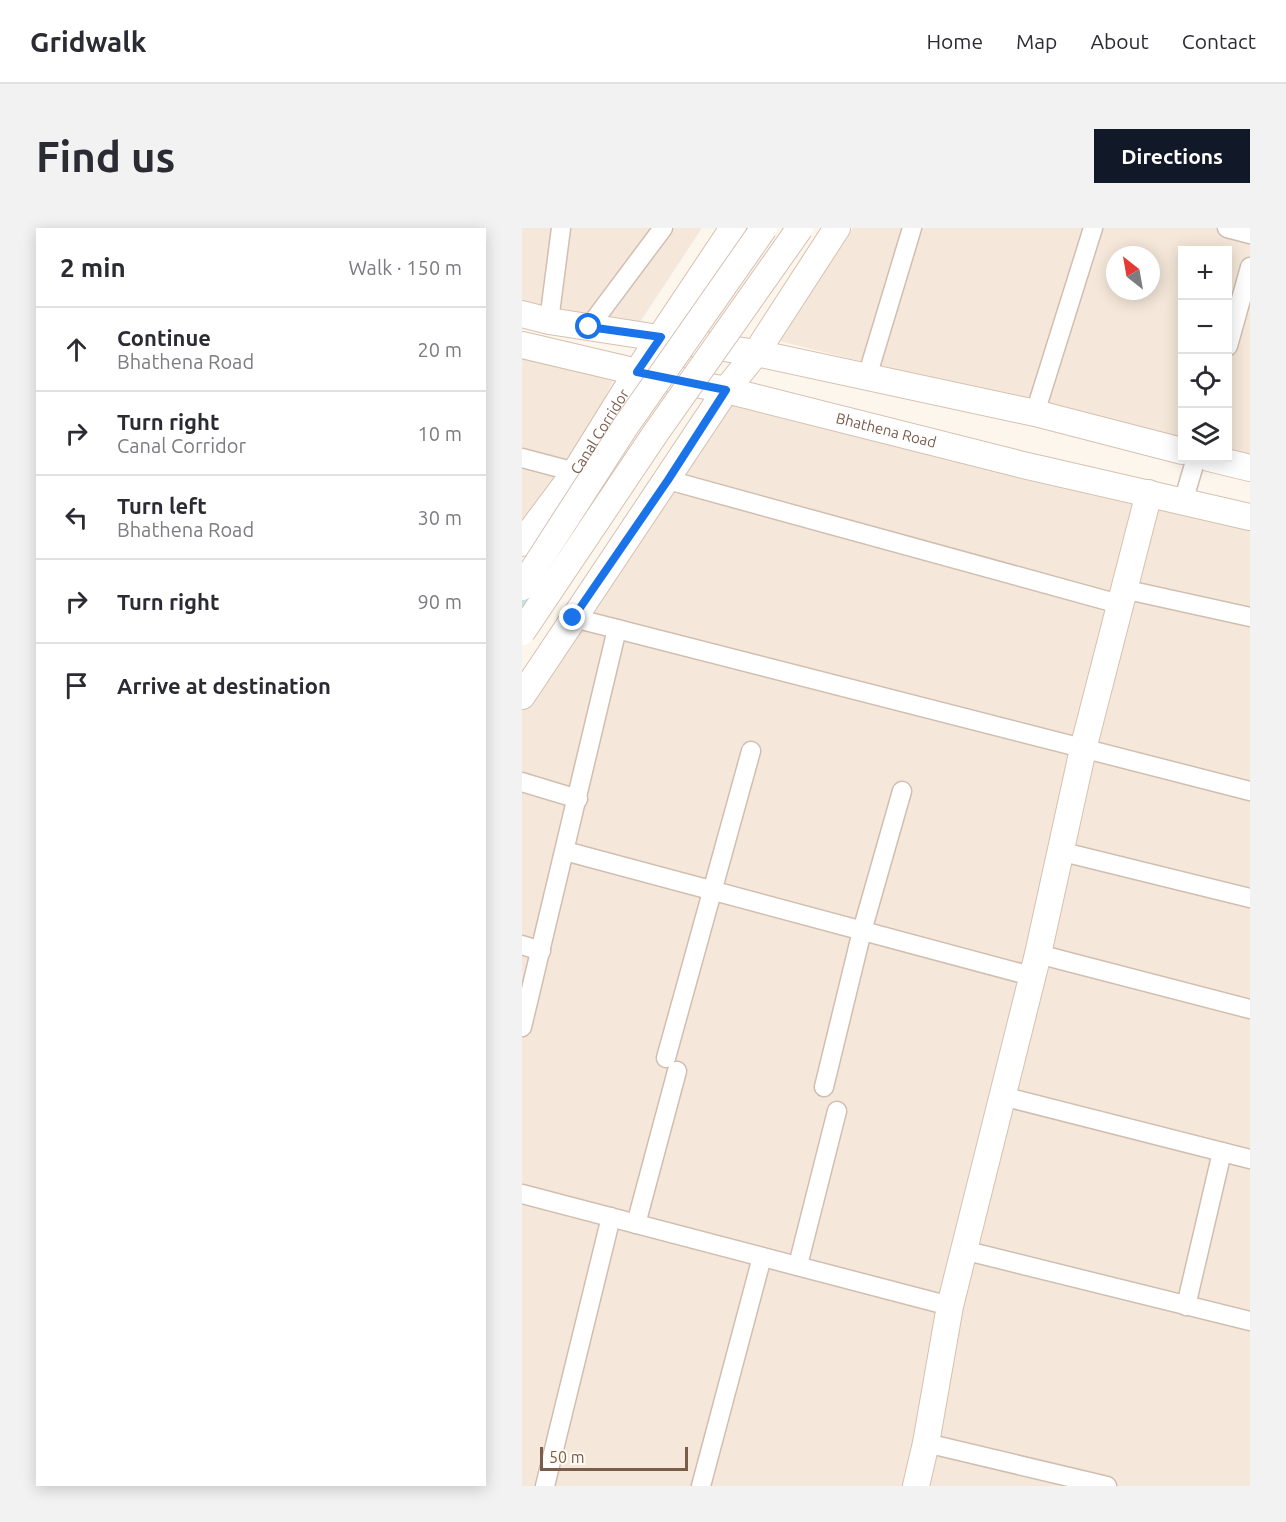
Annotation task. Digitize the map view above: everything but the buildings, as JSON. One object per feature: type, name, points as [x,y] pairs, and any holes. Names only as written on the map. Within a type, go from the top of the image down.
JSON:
[{"type":"street","points":[[549,321],[561,228]]},
{"type":"street","points":[[589,327],[663,228]]},
{"type":"street","name":"Canal Corridor","points":[[522,543],[575,472],[637,372],[733,228]]},
{"type":"street","points":[[522,587],[625,427],[764,228]]},
{"type":"street","points":[[522,632],[655,434],[800,228]]},
{"type":"street","points":[[522,696],[726,390],[756,353],[837,228]]},
{"type":"street","points":[[867,377],[912,228]]},
{"type":"street","points":[[1035,413],[1093,228]]},
{"type":"street","points":[[1227,228],[1250,234]]},
{"type":"street","points":[[1232,329],[1250,267]]},
{"type":"street","points":[[522,314],[549,321],[756,353],[1035,413],[1178,450]]},
{"type":"street","name":"Bhathena Road","points":[[522,345],[726,390],[1019,464],[1250,517]]},
{"type":"street","points":[[522,458],[575,472]]},
{"type":"street","points":[[1183,501],[1195,462]]},
{"type":"street","points":[[1225,462],[1250,468]]},
{"type":"street","points":[[668,480],[1121,597],[1250,616]]},
{"type":"street","points":[[916,1486],[926,1443],[950,1306],[963,1250],[1035,965],[1083,749],[1149,493]]},
{"type":"street","points":[[573,618],[1250,791]]},
{"type":"street","points":[[522,1027],[617,629]]},
{"type":"street","points":[[636,1224],[712,890],[751,751]]},
{"type":"street","points":[[522,782],[578,799]]},
{"type":"street","points":[[824,1087],[862,931],[902,791]]},
{"type":"street","points":[[1059,850],[1250,898]]},
{"type":"street","points":[[565,851],[862,931],[1250,1009]]},
{"type":"street","points":[[522,945],[541,951]]},
{"type":"street","points":[[1002,1096],[1250,1159]]},
{"type":"street","points":[[798,1265],[837,1111]]},
{"type":"street","points":[[1186,1305],[1222,1152]]},
{"type":"street","points":[[522,1194],[950,1306]]},
{"type":"street","points":[[545,1486],[611,1217]]},
{"type":"street","points":[[963,1250],[1250,1321]]},
{"type":"street","points":[[701,1486],[762,1257]]},
{"type":"street","points":[[926,1443],[1107,1486]]},
{"type":"shaded area","points":[[522,228],[702,228],[638,325],[522,309]]},
{"type":"shaded area","points":[[853,228],[1250,228],[1250,457],[1232,453],[1232,246],[1178,246],[1178,440],[779,341]]},
{"type":"shaded area","points":[[522,350],[617,372],[575,461],[522,533]]},
{"type":"shaded area","points":[[729,395],[1250,529],[1250,1486],[522,1486],[522,705]]},
{"type":"waterway","points":[[522,607],[571,538]]},
{"type":"route","points":[[573,618],[668,480],[726,390],[637,372],[661,337],[589,327]]}]
